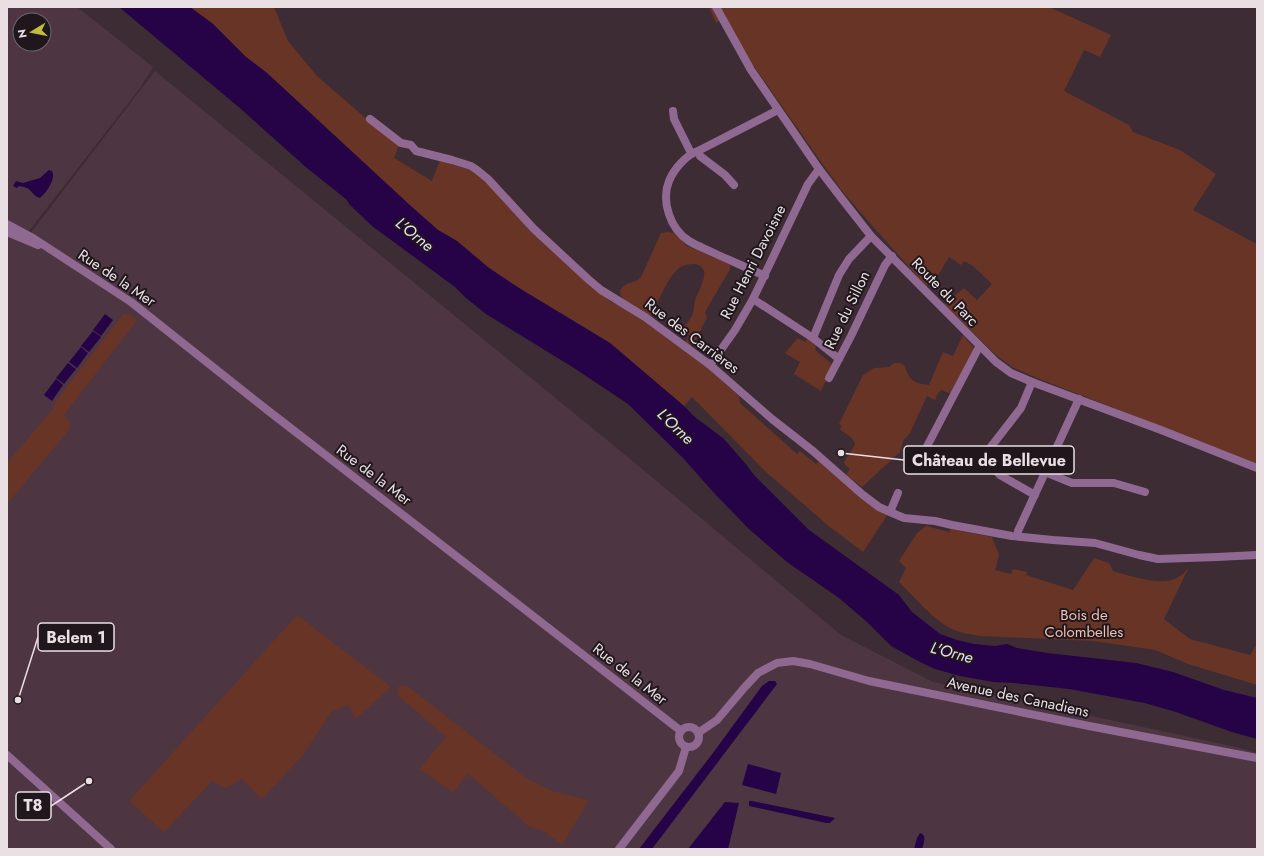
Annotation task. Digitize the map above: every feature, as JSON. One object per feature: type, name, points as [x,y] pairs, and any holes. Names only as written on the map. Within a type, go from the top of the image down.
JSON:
[{"type":"street","name":"Route du Parc","points":[[716,7],[751,70],[778,110],[819,169],[872,236],[979,347],[1003,368],[1032,382],[1080,399],[1257,468]]},
{"type":"street","points":[[765,276],[688,241],[675,226],[667,205],[666,188],[670,178],[676,170],[694,152],[778,110]]},
{"type":"street","points":[[673,111],[674,119],[694,152],[725,175],[734,185]]},
{"type":"street","name":"Rue des Carrières","points":[[370,119],[401,143],[411,145],[416,151],[452,160],[477,170],[488,179],[534,229],[601,290],[645,317],[710,366],[879,507],[904,518],[935,521],[1017,536],[1053,540],[1095,542],[1158,559],[1257,554]]},
{"type":"street","name":"Rue Henri Davoisne","points":[[710,366],[735,330],[753,299],[808,184],[819,169]]},
{"type":"street","name":"Rue de la Mer","points":[[7,224],[33,238],[46,248],[131,302],[272,414],[681,732]]},
{"type":"street","name":"Rue de la Mer","points":[[7,232],[31,244],[46,248]]},
{"type":"street","points":[[813,338],[839,275],[849,259],[872,236]]},
{"type":"street","name":"Rue du Sillon","points":[[829,378],[885,265],[892,256]]},
{"type":"street","points":[[753,299],[813,338],[839,359]]},
{"type":"street","points":[[924,452],[979,347]]},
{"type":"street","points":[[1032,382],[1021,408],[990,448],[990,457],[995,470],[1000,475],[1034,495]]},
{"type":"street","points":[[1017,536],[1034,495],[1080,399]]},
{"type":"street","points":[[1045,472],[1072,483],[1114,483],[1145,492]]},
{"type":"street","points":[[890,512],[898,493]]},
{"type":"street","name":"Avenue des Canadiens","points":[[698,733],[717,720],[754,676],[762,670],[774,665],[789,662],[804,662],[884,684],[1081,725],[1257,758]]},
{"type":"street","points":[[690,727],[698,733],[698,739],[695,745],[686,747],[681,743],[681,732],[683,729],[690,727]]},
{"type":"street","points":[[619,849],[679,771],[686,747]]},
{"type":"street","points":[[7,755],[111,849]]},
{"type":"shaded area","points":[[7,7],[77,7],[153,67],[140,88],[29,231],[7,220]]},
{"type":"shaded area","points":[[155,71],[635,463],[841,635],[933,682],[1241,748],[1257,753],[1257,849],[7,849],[7,236],[23,243]]},
{"type":"green space","points":[[190,7],[274,7],[288,41],[317,76],[378,129],[399,145],[394,158],[432,181],[440,160],[480,175],[525,224],[596,290],[611,302],[618,304],[637,316],[710,370],[739,396],[740,403],[797,454],[800,451],[816,464],[820,460],[888,514],[863,552],[830,527],[766,472],[692,397],[684,406],[610,343],[519,288],[489,268],[457,241],[438,230],[267,73],[246,57],[213,24]]},
{"type":"green space","points":[[709,7],[1049,7],[1111,35],[1100,57],[1084,50],[1064,91],[1129,125],[1133,132],[1180,150],[1216,174],[1193,210],[1257,244],[1257,464],[1037,378],[1012,367],[996,355],[944,304],[964,288],[977,300],[992,284],[973,266],[964,261],[961,265],[949,257],[937,277],[926,286],[843,192],[751,62],[724,18],[716,23]]},
{"type":"green space","points":[[661,233],[674,233],[687,246],[730,264],[730,269],[705,312],[707,318],[697,338],[689,347],[685,343],[689,335],[684,329],[693,313],[695,300],[704,278],[704,271],[701,266],[690,264],[678,269],[674,273],[666,285],[650,318],[628,304],[620,295],[620,290],[624,286],[637,280],[642,275]]},
{"type":"green space","points":[[124,313],[126,315],[130,314],[137,320],[64,415],[70,421],[69,430],[7,504],[7,463],[53,409],[55,402]]},
{"type":"green space","points":[[963,335],[973,347],[973,353],[951,394],[942,390],[938,393],[935,400],[927,396],[910,433],[903,441],[900,452],[862,487],[846,475],[850,469],[844,462],[855,445],[853,440],[840,429],[842,426],[839,424],[863,375],[874,368],[889,367],[894,363],[899,363],[904,365],[912,380],[929,385],[943,352],[953,356]]},
{"type":"green space","points":[[798,338],[805,342],[808,338],[816,345],[815,350],[833,365],[821,391],[794,374],[800,362],[785,353]]},
{"type":"green space","name":"Bois de Colombelles","points":[[926,526],[949,532],[951,529],[992,537],[999,555],[995,570],[1011,574],[1013,569],[1027,572],[1026,575],[1073,590],[1094,558],[1109,563],[1113,571],[1138,578],[1157,581],[1174,579],[1183,574],[1189,567],[1164,619],[1190,639],[1250,655],[1257,644],[1257,685],[1188,664],[1155,650],[1094,641],[980,636],[953,630],[930,613],[899,582],[906,568],[899,561],[917,533]]},
{"type":"green space","points":[[297,615],[391,687],[356,719],[348,705],[331,712],[303,755],[262,799],[242,779],[226,788],[212,781],[164,832],[129,801]]},
{"type":"green space","points":[[406,685],[526,778],[552,791],[589,800],[562,845],[544,831],[530,827],[468,774],[453,792],[419,769],[446,737],[397,695],[398,687]]},
{"type":"water","name":"L'Orne","points":[[119,7],[190,7],[213,24],[246,57],[267,73],[438,230],[457,241],[489,268],[519,288],[610,343],[696,418],[723,438],[754,475],[809,530],[899,595],[912,612],[940,634],[974,644],[995,646],[1007,644],[1017,648],[1047,653],[1136,663],[1173,672],[1224,690],[1257,698],[1257,739],[1145,703],[1069,689],[993,682],[960,676],[935,669],[891,646],[867,622],[839,598],[787,562],[749,529],[683,458],[628,404],[574,368],[486,314],[455,287],[372,226],[350,205],[346,199],[308,169],[241,109]]},
{"type":"water","points":[[49,170],[52,171],[53,178],[48,189],[40,198],[34,195],[27,188],[19,186],[17,188],[13,186],[16,181],[23,183],[40,178]]},
{"type":"water","points":[[105,314],[113,320],[101,336],[93,330]]},
{"type":"water","points":[[93,331],[101,337],[89,352],[81,346]]},
{"type":"water","points":[[81,347],[88,353],[77,368],[69,362]]},
{"type":"water","points":[[68,363],[76,369],[64,384],[56,378]]},
{"type":"water","points":[[56,379],[63,385],[52,401],[44,395]]},
{"type":"water","points":[[769,681],[775,681],[777,684],[652,849],[639,849],[713,753],[762,686]]},
{"type":"water","points":[[748,764],[781,773],[776,794],[742,785]]},
{"type":"water","points":[[749,801],[835,818],[830,823],[826,823],[749,806]]},
{"type":"water","points":[[725,802],[739,803],[728,849],[688,849]]},
{"type":"water","points":[[920,833],[924,836],[922,849],[914,849],[917,838]]},
{"type":"place","name":"Château de Bellevue","points":[[841,453]]},
{"type":"place","name":"Belem 1","points":[[18,700]]},
{"type":"place","name":"T8","points":[[89,781]]}]
